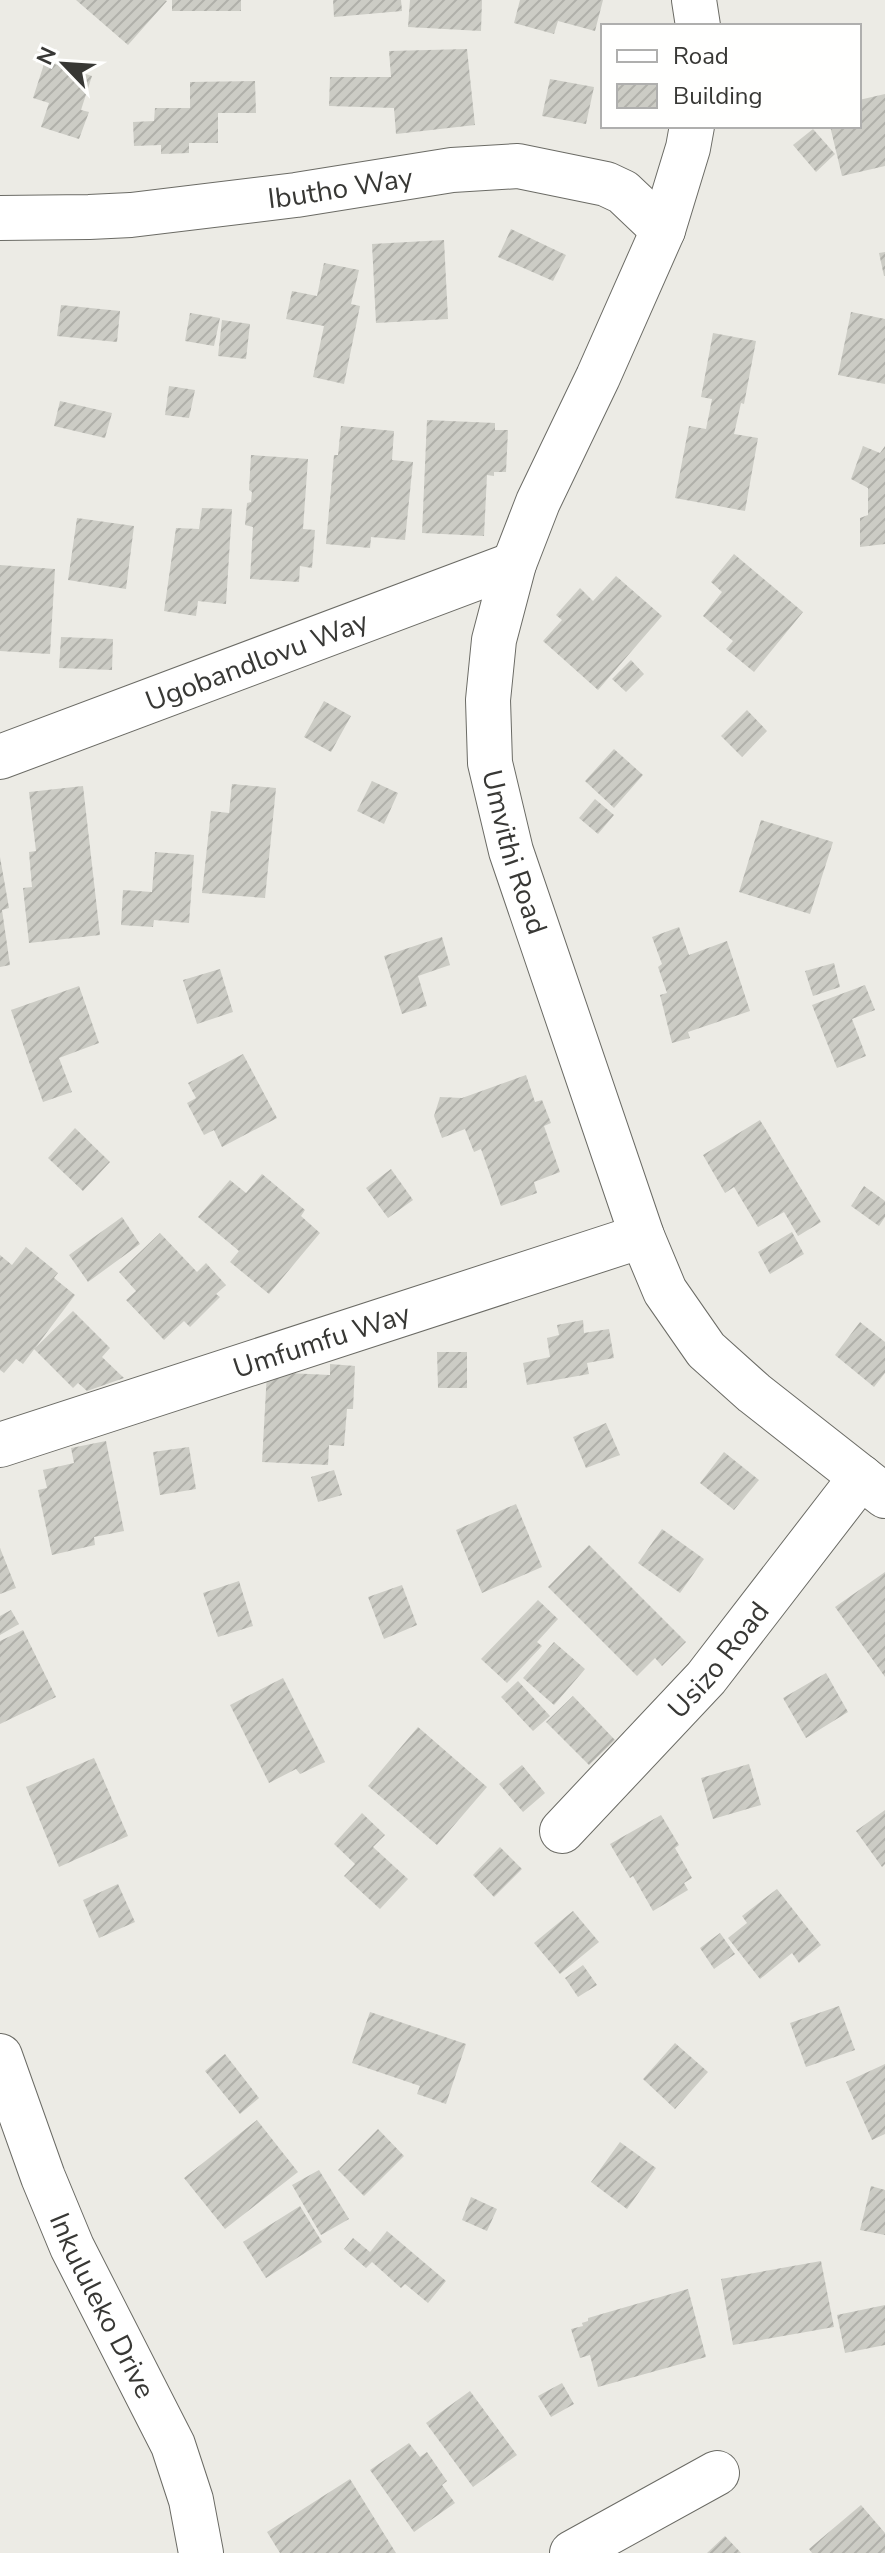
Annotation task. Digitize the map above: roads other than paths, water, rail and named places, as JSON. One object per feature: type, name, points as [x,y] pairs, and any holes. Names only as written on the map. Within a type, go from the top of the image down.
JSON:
[{"type":"street","points":[[694,0],[698,24]]},
{"type":"street","name":"Umvithi Road","points":[[692,128],[663,230],[538,502],[514,564],[494,640],[488,700],[490,763],[511,851],[642,1236],[665,1291],[706,1350],[754,1393],[873,1486]]},
{"type":"street","name":"Ibutho Way","points":[[0,218],[131,215],[296,195],[452,170],[518,166],[606,184],[623,192],[663,230]]},
{"type":"street","name":"Ugobandlovu Way","points":[[0,757],[514,564]]},
{"type":"street","name":"Umfumfu Way","points":[[0,1445],[642,1236]]},
{"type":"street","name":"Usizo Road","points":[[562,1831],[706,1678],[873,1486]]},
{"type":"street","name":"Inkululeko Drive","points":[[0,2056],[43,2177],[72,2247],[173,2445],[191,2500],[201,2553]]},
{"type":"street","points":[[572,2553],[717,2473]]}]
